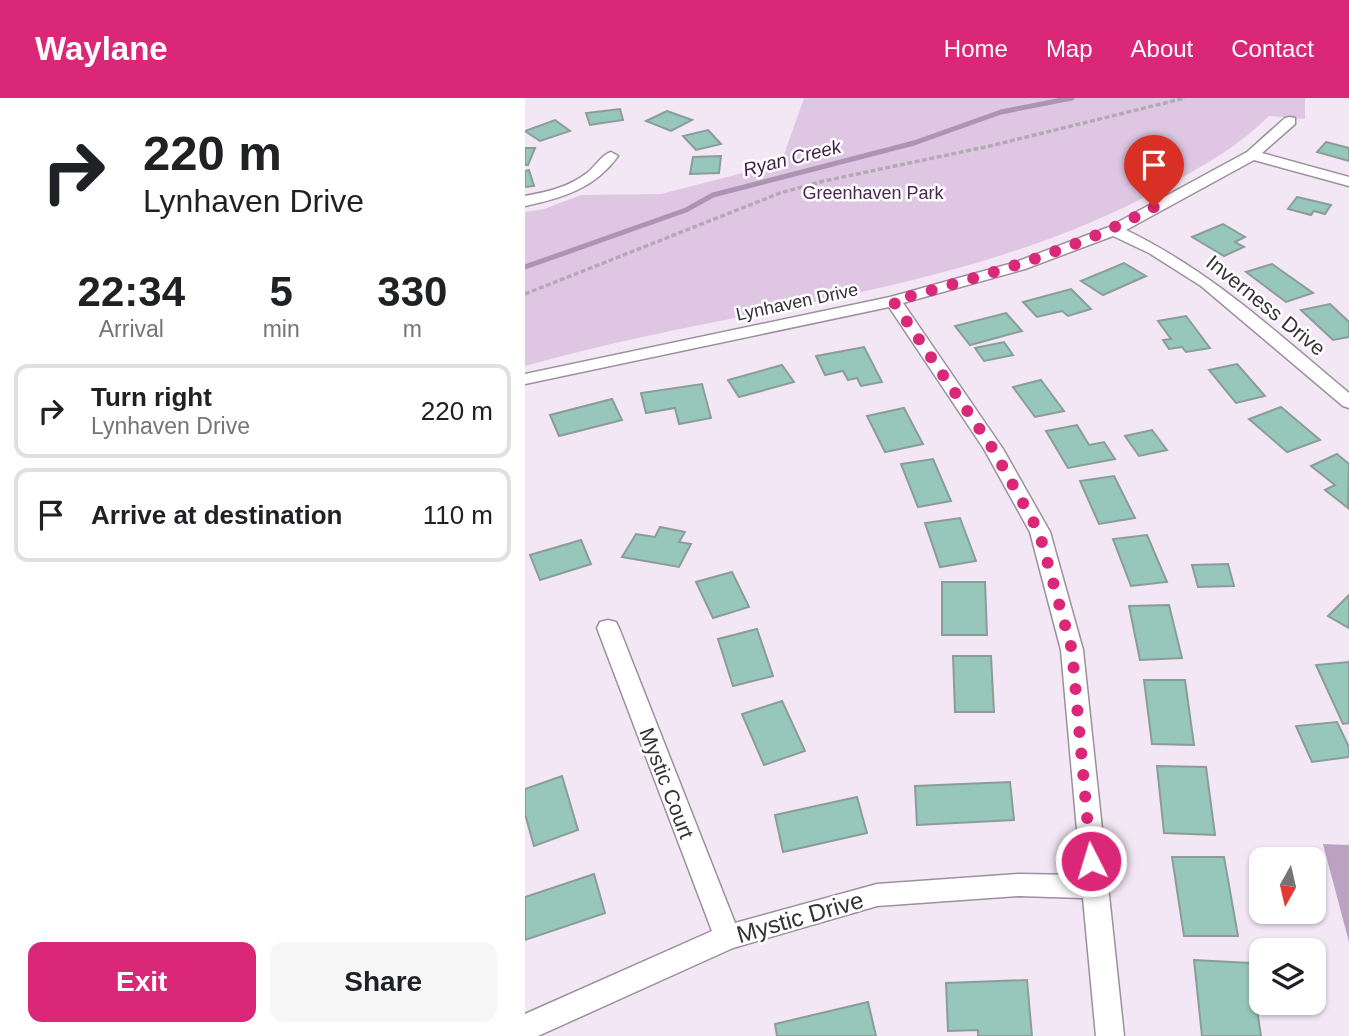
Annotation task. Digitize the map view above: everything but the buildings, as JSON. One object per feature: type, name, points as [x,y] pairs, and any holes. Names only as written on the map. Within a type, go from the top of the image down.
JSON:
[{"type":"street","name":"Lynhaven Drive","points":[[525,379],[893,301],[1019,266],[1114,230],[1252,155],[1290,121]]},
{"type":"street","points":[[1252,155],[1349,182]]},
{"type":"street","points":[[525,201],[553,196],[589,180],[611,156]]},
{"type":"street","name":"Inverness Drive","points":[[1114,230],[1155,250],[1207,283],[1349,402]]},
{"type":"street","points":[[893,301],[993,449],[1039,532],[1072,650],[1111,1036]]},
{"type":"street","name":"Mystic Court","points":[[608,628],[728,937]]},
{"type":"street","name":"Mystic Drive","points":[[525,1028],[728,937],[877,895],[1019,886],[1094,887]]},
{"type":"path","points":[[525,294],[780,193],[1185,98]]},
{"type":"green space","name":"Greenhaven Park","points":[[804,98],[1305,98],[1305,119],[1269,116],[1219,155],[1164,187],[1088,223],[1010,252],[931,275],[606,345],[525,366],[525,212],[544,209],[581,195],[661,194],[781,163]]},
{"type":"shaded area","points":[[1323,844],[1349,845],[1349,942],[1327,859],[1327,847]]},
{"type":"waterway","name":"Ryan Creek","points":[[525,267],[686,210],[713,195],[914,143],[1001,112],[1072,98]]},
{"type":"route","points":[[1091,861],[1072,650],[1039,532],[993,449],[893,301],[1019,266],[1114,230],[1154,207]]}]
